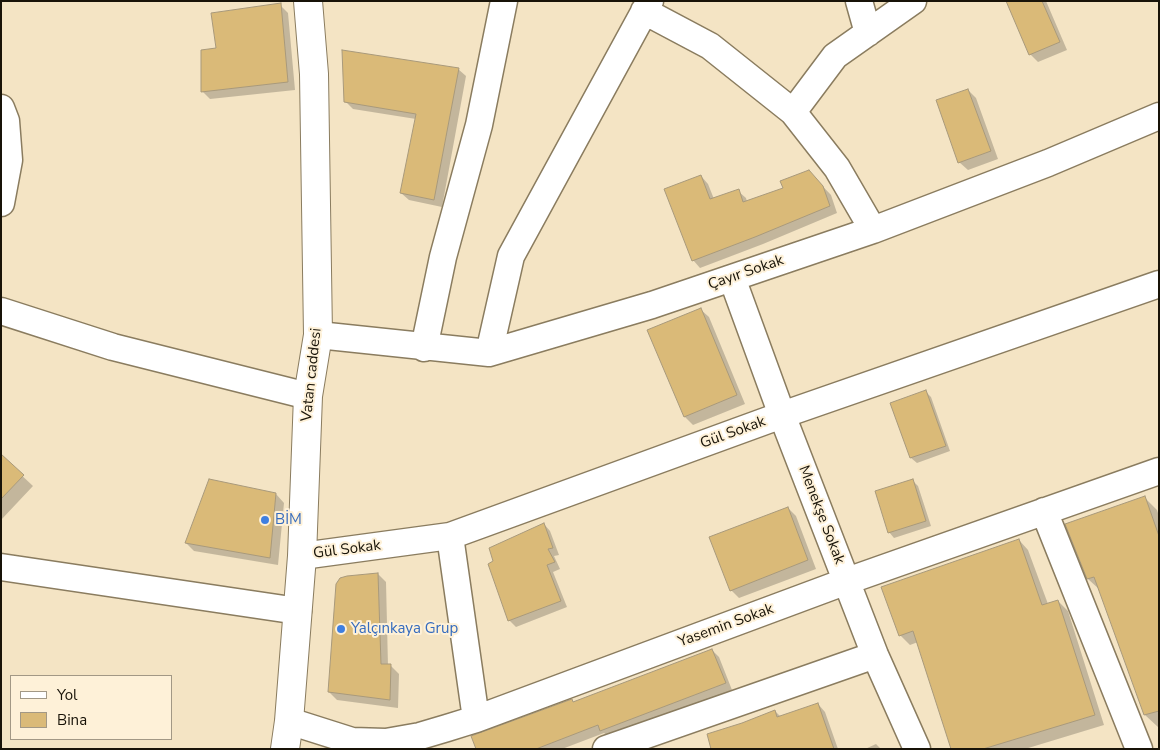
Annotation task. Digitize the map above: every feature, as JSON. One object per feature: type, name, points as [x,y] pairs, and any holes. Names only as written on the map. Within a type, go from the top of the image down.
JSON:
[{"type":"street","name":"Vatan caddesi","points":[[285,749],[289,721],[302,556],[308,396],[318,335],[314,74],[308,1]]},
{"type":"street","points":[[424,348],[443,257],[479,125],[504,1]]},
{"type":"street","points":[[859,1],[868,33]]},
{"type":"street","points":[[793,112],[835,56],[914,1]]},
{"type":"street","points":[[489,353],[511,256],[647,6],[710,46],[793,112],[837,168],[873,230]]},
{"type":"street","points":[[1,108],[6,120],[9,160],[1,203]]},
{"type":"street","name":"Çayır Sokak","points":[[318,335],[424,348],[489,353],[643,308],[873,230],[1048,163],[1159,116]]},
{"type":"street","name":"Menekşe Sokak","points":[[732,278],[782,415],[875,655],[917,749]]},
{"type":"street","name":"Gül Sokak","points":[[302,556],[450,536],[782,415],[1159,284]]},
{"type":"street","points":[[1,312],[113,347],[308,396]]},
{"type":"street","name":"Yasemin Sokak","points":[[289,721],[352,742],[386,742],[420,736],[451,738],[476,719],[847,581],[1159,471]]},
{"type":"street","points":[[1044,511],[1139,749]]},
{"type":"street","points":[[450,536],[476,719]]},
{"type":"street","points":[[1,566],[298,611]]},
{"type":"street","points":[[606,749],[875,655]]},
{"type":"building","points":[[1006,1],[1042,1],[1060,42],[1029,55]]},
{"type":"building","points":[[281,3],[288,82],[201,92],[201,50],[216,48],[211,13]]},
{"type":"building","points":[[342,50],[459,68],[434,200],[400,193],[416,114],[344,102]]},
{"type":"building","points":[[968,89],[991,151],[958,163],[936,100]]},
{"type":"building","points":[[809,170],[823,186],[830,206],[692,261],[664,189],[701,175],[710,199],[739,189],[743,202],[783,188],[780,181]]},
{"type":"building","points":[[701,308],[737,395],[684,417],[647,330]]},
{"type":"building","points":[[926,390],[946,446],[910,458],[890,403]]},
{"type":"building","points":[[1,454],[24,475],[1,499]]},
{"type":"building","points":[[209,479],[276,493],[270,558],[185,543]]},
{"type":"building","points":[[913,479],[926,521],[888,533],[875,491]]},
{"type":"building","points":[[1145,496],[1159,536],[1159,711],[1144,715],[1094,577],[1087,579],[1065,524]]},
{"type":"building","points":[[788,507],[808,560],[730,591],[709,537]]},
{"type":"building","points":[[544,523],[553,548],[548,549],[555,562],[547,565],[561,601],[508,621],[488,564],[493,561],[489,548]]},
{"type":"building","points":[[1019,539],[1042,605],[1058,600],[1095,715],[983,749],[951,749],[913,631],[899,636],[881,587]]},
{"type":"building","points":[[378,573],[381,664],[391,664],[390,700],[328,692],[336,584],[340,578],[347,576]]},
{"type":"building","points":[[712,649],[726,683],[600,731],[598,725],[536,749],[476,749],[471,736],[572,699],[573,702]]},
{"type":"building","points":[[818,703],[834,749],[711,749],[707,734],[775,710],[777,717]]},
{"type":"place","name":"BİM","points":[[265,520]]},
{"type":"place","name":"Yalçınkaya Grup","points":[[341,629]]}]
